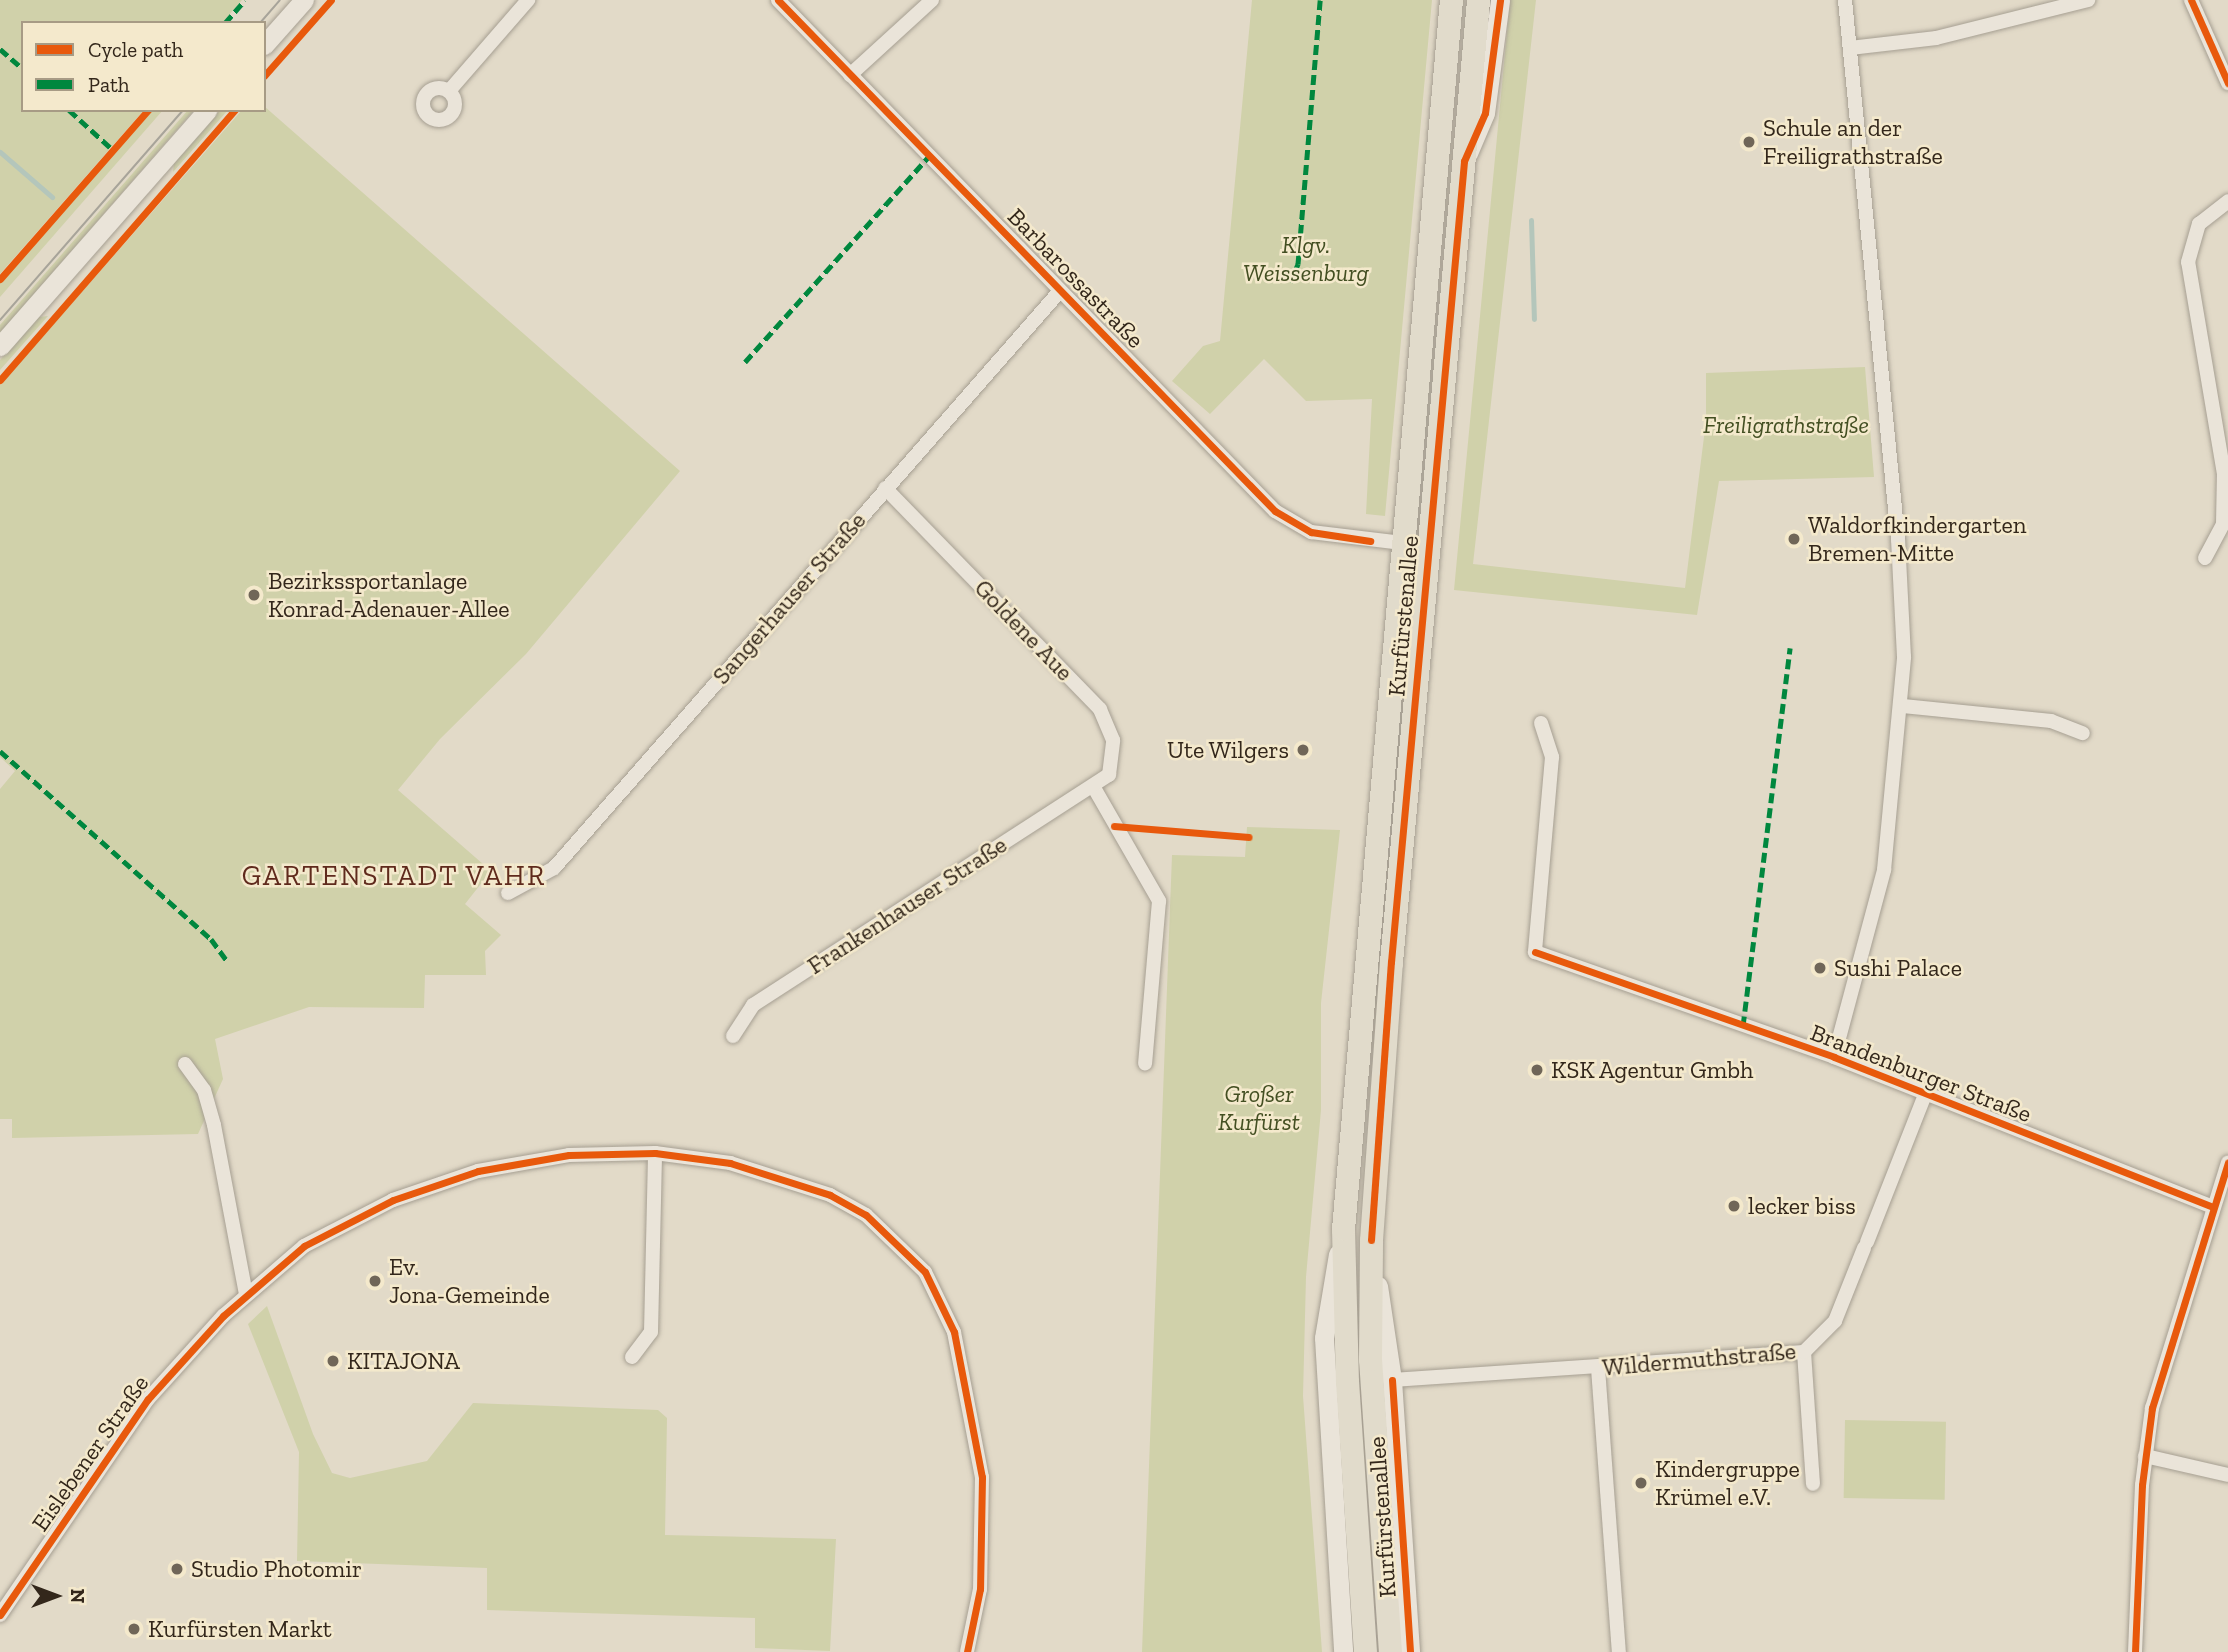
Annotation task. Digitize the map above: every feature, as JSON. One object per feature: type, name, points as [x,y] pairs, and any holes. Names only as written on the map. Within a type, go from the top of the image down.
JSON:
[{"type":"main road","points":[[266,43],[304,0]]},
{"type":"main road","name":"Kurfürstenallee","points":[[1343,1652],[1324,1338],[1343,1229],[1451,0]]},
{"type":"main road","name":"Kurfürstenallee","points":[[1390,1652],[1370,1359],[1371,1240],[1391,962],[1478,0]]},
{"type":"main road","name":"Kurfürstenallee","points":[[1464,161],[1485,113],[1500,0]]},
{"type":"main road","points":[[0,346],[205,112]]},
{"type":"main road","name":"Kurfürstenallee","points":[[1343,1229],[1347,1382],[1365,1652]]},
{"type":"main road","name":"Kurfürstenallee","points":[[1371,1240],[1392,1380],[1410,1652]]},
{"type":"street","points":[[449,91],[528,0]]},
{"type":"street","name":"Barbarossastraße","points":[[778,0],[1275,511],[1311,531],[1402,543]]},
{"type":"street","points":[[850,75],[932,0]]},
{"type":"street","points":[[1834,1057],[1884,870],[1903,706],[1898,539],[1845,0]]},
{"type":"street","points":[[1850,48],[1936,38],[2088,0]]},
{"type":"street","points":[[2191,0],[2228,83]]},
{"type":"street","points":[[2205,558],[2223,524],[2224,474],[2188,262],[2199,224],[2228,201]]},
{"type":"street","name":"Sangerhauser Straße","points":[[508,893],[554,868],[1060,291]]},
{"type":"street","name":"Goldene Aue","points":[[885,488],[1100,709],[1112,740],[1109,775],[1093,786]]},
{"type":"street","points":[[1903,706],[2051,721],[2083,733]]},
{"type":"street","name":"Brandenburger Straße","points":[[1541,723],[1552,757],[1535,952],[1834,1057],[2212,1207]]},
{"type":"street","points":[[1093,786],[1159,901],[1144,1063]]},
{"type":"street","name":"Frankenhauser Straße","points":[[733,1035],[753,1004],[1093,786]]},
{"type":"street","points":[[186,1064],[204,1090],[214,1125],[246,1294]]},
{"type":"street","name":"Wildermuthstraße","points":[[1392,1380],[1804,1352],[1835,1321],[1925,1095]]},
{"type":"street","points":[[632,1357],[651,1332],[655,1153]]},
{"type":"street","name":"Eislebener Straße","points":[[0,1615],[148,1399],[246,1294],[304,1247],[434,1184],[522,1160],[655,1153],[730,1163],[830,1195],[866,1215],[925,1272],[954,1332],[982,1477],[980,1589],[967,1652]]},
{"type":"street","points":[[2135,1652],[2145,1456],[2170,1340],[2228,1161]]},
{"type":"street","points":[[1804,1352],[1813,1484]]},
{"type":"street","points":[[1598,1368],[1619,1652]]},
{"type":"street","points":[[2145,1456],[2228,1475]]},
{"type":"green space","points":[[0,0],[242,0],[224,21],[21,21],[21,112],[142,112],[0,274]]},
{"type":"green space","name":"Klgv. Weissenburg","points":[[1252,0],[1432,0],[1385,516],[1366,514],[1372,399],[1306,401],[1264,359],[1210,414],[1172,381],[1203,346],[1220,341]]},
{"type":"green space","name":"Freiligrathstraße","points":[[1510,0],[1536,0],[1473,564],[1685,588],[1706,421],[1706,373],[1865,367],[1874,477],[1719,481],[1697,615],[1454,590]]},
{"type":"green space","name":"Bezirkssportanlage Konrad-Adenauer-Allee","points":[[266,108],[680,471],[526,654],[440,739],[398,790],[491,871],[465,904],[501,935],[485,951],[486,975],[425,975],[424,1008],[309,1007],[215,1039],[223,1079],[198,1134],[12,1138],[12,1119],[0,1119],[0,789],[15,771],[0,757],[0,385],[240,112],[266,112]]},
{"type":"green space","points":[[150,112],[161,112],[0,297],[0,283]]},
{"type":"green space","points":[[186,112],[192,112],[0,333],[0,325]]},
{"type":"green space","points":[[218,112],[226,112],[173,172],[174,162]]},
{"type":"green space","points":[[48,316],[0,370],[0,360],[39,317]]},
{"type":"green space","name":"Großer Kurfürst","points":[[1247,827],[1340,830],[1321,1003],[1321,1110],[1306,1277],[1303,1396],[1322,1652],[1142,1652],[1172,855],[1245,857]]},
{"type":"green space","points":[[267,1306],[313,1434],[332,1473],[350,1478],[427,1461],[473,1403],[658,1410],[667,1418],[665,1535],[836,1539],[830,1651],[755,1648],[755,1618],[487,1610],[487,1568],[297,1561],[299,1452],[248,1324]]},
{"type":"green space","points":[[1845,1420],[1946,1422],[1945,1500],[1844,1498]]},
{"type":"waterway","points":[[0,152],[52,197]]},
{"type":"waterway","points":[[1531,220],[1534,319]]},
{"type":"tram line","points":[[262,21],[280,0]]},
{"type":"tram line","points":[[0,320],[181,112]]},
{"type":"marked path","points":[[227,21],[245,0]]},
{"type":"marked path","points":[[1290,282],[1298,264],[1320,0]]},
{"type":"marked path","points":[[0,49],[21,67]]},
{"type":"marked path","points":[[71,112],[113,150]]},
{"type":"marked path","points":[[745,362],[929,156]]},
{"type":"marked path","points":[[1743,1026],[1790,648]]},
{"type":"marked path","points":[[0,751],[211,939],[227,961]]},
{"type":"cycle path","points":[[266,74],[331,0]]},
{"type":"cycle path","points":[[778,0],[1275,511],[1311,532],[1370,541]]},
{"type":"cycle path","points":[[1371,1240],[1391,962],[1464,161],[1485,113],[1500,0]]},
{"type":"cycle path","points":[[2191,0],[2228,83]]},
{"type":"cycle path","points":[[0,279],[146,112]]},
{"type":"cycle path","points":[[0,380],[233,112]]},
{"type":"cycle path","points":[[1114,826],[1249,837]]},
{"type":"cycle path","points":[[1535,952],[1834,1057],[2212,1207]]},
{"type":"cycle path","points":[[0,1615],[148,1399],[223,1316],[304,1246],[393,1200],[478,1171],[569,1155],[655,1153],[730,1163],[830,1195],[866,1215],[925,1272],[954,1332],[982,1477],[980,1589],[967,1652]]},
{"type":"cycle path","points":[[2135,1652],[2142,1485],[2152,1408],[2228,1162]]},
{"type":"cycle path","points":[[1392,1380],[1410,1652]]},
{"type":"place","name":"Schule an der Freiligrathstraße","points":[[1749,142]]},
{"type":"place","name":"Waldorfkindergarten Bremen-Mitte","points":[[1794,539]]},
{"type":"place","name":"Bezirkssportanlage Konrad-Adenauer-Allee","points":[[254,595]]},
{"type":"place","name":"Ute Wilgers","points":[[1303,750]]},
{"type":"place","name":"Sushi Palace","points":[[1820,968]]},
{"type":"place","name":"KSK Agentur Gmbh","points":[[1537,1070]]},
{"type":"place","name":"lecker biss","points":[[1734,1206]]},
{"type":"place","name":"Ev. Jona-Gemeinde","points":[[375,1281]]},
{"type":"place","name":"KITAJONA","points":[[333,1361]]},
{"type":"place","name":"Kindergruppe Krümel e.V.","points":[[1641,1483]]},
{"type":"place","name":"Studio Photomir","points":[[177,1569]]},
{"type":"place","name":"Kurfürsten Markt","points":[[134,1629]]},
{"type":"district","name":"GARTENSTADT VAHR","points":[[394,876]]}]
